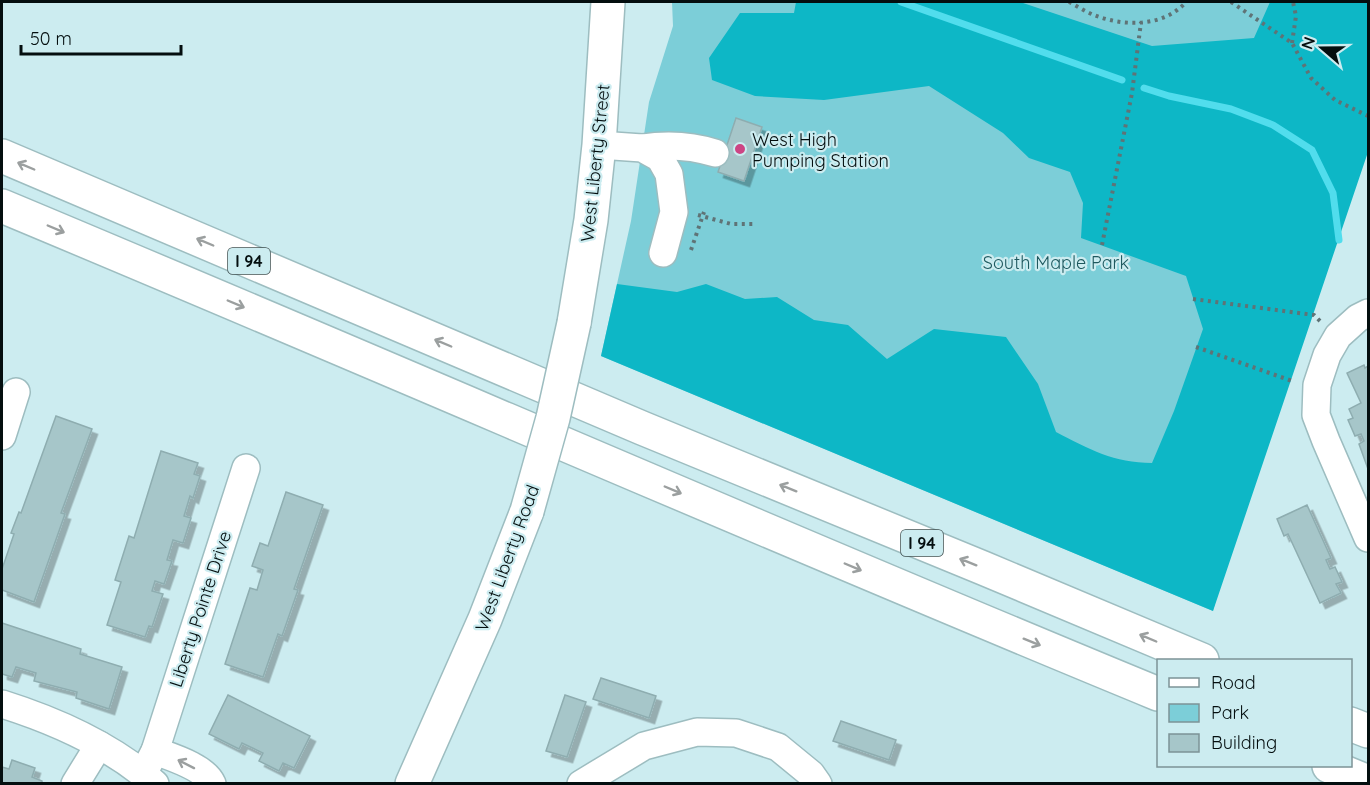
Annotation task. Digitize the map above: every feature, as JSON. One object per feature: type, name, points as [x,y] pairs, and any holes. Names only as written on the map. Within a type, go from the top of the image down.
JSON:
[{"type":"main road","name":"West Liberty Street","points":[[574,323],[591,220],[599,145],[608,2]]},
{"type":"main road","name":"I 94","points":[[2,156],[642,428],[1200,659]]},
{"type":"main road","name":"I 94","points":[[2,206],[327,342],[965,615],[1157,694]]},
{"type":"main road","name":"West Liberty Road","points":[[412,783],[485,619],[527,511],[554,418],[574,323]]},
{"type":"main road","points":[[1352,724],[1368,731]]},
{"type":"main road","points":[[1334,767],[1368,782]]},
{"type":"street","points":[[599,145],[642,148],[705,141]]},
{"type":"street","points":[[642,148],[660,158],[669,174],[676,254]]},
{"type":"street","points":[[1368,313],[1358,318],[1338,336],[1327,356],[1317,385],[1316,415],[1368,538]]},
{"type":"street","points":[[2,436],[16,392]]},
{"type":"street","name":"Liberty Pointe Drive","points":[[151,769],[246,468]]},
{"type":"street","points":[[2,704],[63,727],[151,769],[185,762],[210,778],[212,783]]},
{"type":"street","points":[[581,783],[644,746],[697,732],[736,733],[778,747],[811,774],[818,783]]},
{"type":"street","points":[[75,783],[99,745]]},
{"type":"path","points":[[1070,2],[1094,15],[1127,22],[1141,22],[1154,21],[1171,14],[1186,2]]},
{"type":"path","points":[[1231,2],[1292,43],[1311,78],[1335,100],[1368,116]]},
{"type":"path","points":[[1292,43],[1296,16],[1293,2]]},
{"type":"path","points":[[1102,245],[1131,93],[1141,22]]},
{"type":"path","points":[[676,254],[702,214],[731,224],[753,224]]},
{"type":"path","points":[[1193,299],[1314,315],[1338,336]]},
{"type":"path","points":[[1196,347],[1291,381],[1317,385]]},
{"type":"green space","name":"South Maple Park","points":[[672,2],[1368,2],[1213,611],[601,356],[631,221],[649,102],[673,26]]},
{"type":"shaded area","name":"South Maple Park","points":[[796,2],[1020,2],[1152,46],[1254,38],[1270,2],[1368,2],[1368,152],[1213,611],[601,356],[617,284],[677,292],[706,284],[745,299],[777,297],[814,320],[848,325],[887,359],[934,329],[1006,337],[1038,384],[1056,432],[1114,458],[1152,463],[1174,411],[1203,329],[1186,276],[1081,238],[1083,203],[1070,172],[1029,158],[1003,133],[929,86],[824,100],[755,96],[712,80],[709,58],[740,13],[794,13]]},
{"type":"building","name":"West High Pumping Station","points":[[736,118],[762,127],[744,181],[718,172]]},
{"type":"building","points":[[1364,365],[1365,368],[1368,366],[1368,469],[1359,444],[1364,441],[1361,434],[1355,436],[1348,420],[1353,418],[1349,409],[1361,403],[1347,373]]},
{"type":"building","points":[[56,416],[92,429],[61,513],[65,514],[34,602],[2,590],[2,569],[14,534],[11,533],[19,512],[21,513]]},
{"type":"building","points":[[161,451],[198,463],[194,474],[200,476],[193,498],[190,496],[184,516],[191,518],[183,543],[173,540],[167,560],[172,561],[164,584],[155,581],[152,591],[163,594],[152,627],[149,626],[145,637],[107,625],[121,582],[115,580],[129,536],[134,538]]},
{"type":"building","points":[[286,492],[323,505],[294,589],[298,590],[282,636],[278,634],[263,677],[225,664],[250,588],[257,590],[263,570],[252,566],[260,543],[268,546]]},
{"type":"building","points":[[1307,505],[1331,558],[1326,560],[1330,569],[1335,567],[1342,582],[1336,584],[1341,593],[1320,603],[1288,534],[1284,536],[1277,519]]},
{"type":"building","points":[[2,623],[81,649],[80,654],[122,667],[109,709],[76,698],[77,692],[34,681],[36,673],[16,667],[12,677],[2,674]]},
{"type":"building","points":[[601,678],[656,696],[649,718],[593,699]]},
{"type":"building","points":[[228,695],[310,736],[294,768],[283,763],[279,771],[259,761],[263,753],[242,743],[239,749],[209,734]]},
{"type":"building","points":[[565,695],[586,702],[567,757],[546,751]]},
{"type":"building","points":[[841,721],[896,740],[889,760],[833,741]]},
{"type":"building","points":[[12,760],[35,768],[32,777],[42,781],[42,784],[2,784],[2,767],[9,769]]},
{"type":"waterway","points":[[901,2],[1122,80]]},
{"type":"waterway","points":[[1144,88],[1169,96],[1231,109],[1273,125],[1312,150],[1333,193],[1339,240]]},
{"type":"place","name":"West High Pumping Station","points":[[740,149]]}]
